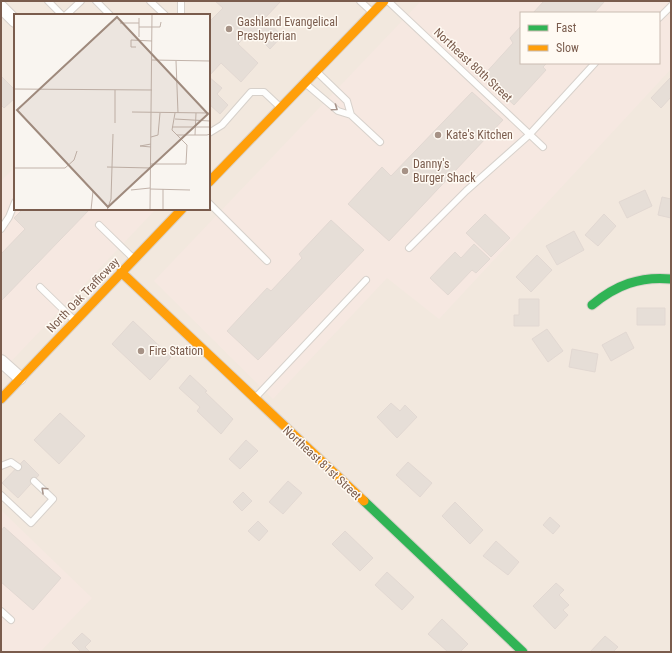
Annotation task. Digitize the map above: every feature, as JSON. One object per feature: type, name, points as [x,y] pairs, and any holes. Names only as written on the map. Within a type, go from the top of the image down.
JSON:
[{"type":"street","points":[[210,181],[384,1]]},
{"type":"street","points":[[1,7],[14,20]]},
{"type":"street","name":"North Oak Trafficway","points":[[1,399],[181,210]]},
{"type":"street","name":"Northeast 81st Street","points":[[121,272],[523,652]]},
{"type":"street","points":[[592,306],[607,293],[625,284],[646,278],[671,278]]},
{"type":"street","points":[[1,360],[20,378]]},
{"type":"lane","points":[[48,1],[61,14]]},
{"type":"lane","points":[[67,14],[81,1]]},
{"type":"lane","points":[[96,1],[109,14]]},
{"type":"lane","points":[[150,1],[164,14]]},
{"type":"lane","points":[[181,1],[181,14]]},
{"type":"lane","points":[[360,1],[373,13]]},
{"type":"lane","name":"Northeast 80th Street","points":[[388,1],[543,147]]},
{"type":"lane","points":[[660,17],[671,6]]},
{"type":"lane","points":[[409,248],[466,191],[529,135],[594,64]]},
{"type":"lane","points":[[316,71],[347,101],[351,115]]},
{"type":"lane","points":[[305,83],[338,111],[351,115],[380,142]]},
{"type":"lane","points":[[210,132],[222,125],[251,92],[264,92],[281,108]]},
{"type":"lane","points":[[1,229],[9,217],[14,204]]},
{"type":"lane","points":[[210,205],[267,261]]},
{"type":"lane","points":[[99,225],[134,259]]},
{"type":"lane","points":[[254,399],[282,372],[366,280]]},
{"type":"lane","points":[[40,287],[75,321]]},
{"type":"lane","points":[[1,466],[11,462],[18,467]]},
{"type":"lane","points":[[1,495],[31,523],[54,498],[34,481]]},
{"type":"lane","points":[[1,611],[11,620]]},
{"type":"shaded area","points":[[1,1],[671,1],[671,652],[1,652]]},
{"type":"shaded area","points":[[421,1],[671,1],[671,69],[439,319],[387,278],[273,399],[154,281]]},
{"type":"shaded area","points":[[14,168],[14,210],[155,210],[1,372],[1,181]]},
{"type":"shaded area","points":[[1,510],[92,598],[40,652],[1,652]]},
{"type":"building","points":[[215,1],[281,1],[265,18],[282,36],[270,49],[251,30],[238,44],[258,63],[241,82],[221,63],[210,75],[210,21],[223,8]]},
{"type":"building","points":[[544,1],[605,1],[595,12],[534,12]]},
{"type":"building","points":[[520,27],[520,64],[546,64],[543,67],[546,70],[514,105],[483,76],[513,43],[510,38]]},
{"type":"building","points":[[1,76],[14,89],[14,99],[4,108],[1,105]]},
{"type":"building","points":[[671,77],[671,97],[661,108],[651,98]]},
{"type":"building","points":[[210,78],[222,88],[217,94],[228,105],[220,114],[210,105]]},
{"type":"building","points":[[472,92],[503,120],[389,241],[348,204],[382,167],[391,176]]},
{"type":"building","points":[[645,190],[652,206],[627,218],[619,202]]},
{"type":"building","points":[[662,197],[671,199],[671,218],[658,215]]},
{"type":"building","points":[[22,210],[89,210],[1,301],[1,254],[25,229],[14,218]]},
{"type":"building","points":[[485,214],[510,238],[491,257],[466,233]]},
{"type":"building","points":[[604,214],[616,226],[598,246],[585,235]]},
{"type":"building","points":[[331,220],[364,250],[258,360],[227,331],[267,288],[271,291],[302,258],[299,254]]},
{"type":"building","points":[[574,231],[584,250],[557,265],[546,246]]},
{"type":"building","points":[[474,244],[490,259],[476,273],[472,270],[448,295],[430,278],[455,252],[461,258]]},
{"type":"building","points":[[537,255],[552,270],[531,292],[516,277]]},
{"type":"building","points":[[519,299],[539,299],[539,326],[514,326],[514,315],[519,315]]},
{"type":"building","points":[[637,308],[665,308],[665,325],[637,325]]},
{"type":"building","name":"Fire Station","points":[[133,321],[171,357],[150,380],[112,344]]},
{"type":"building","points":[[547,329],[563,351],[548,362],[532,339]]},
{"type":"building","points":[[626,332],[634,348],[611,361],[602,345]]},
{"type":"building","points":[[572,349],[598,354],[595,372],[569,367]]},
{"type":"building","points":[[190,375],[233,419],[221,434],[197,411],[200,407],[179,388]]},
{"type":"building","points":[[391,403],[400,411],[405,405],[417,417],[397,438],[377,417]]},
{"type":"building","points":[[60,413],[85,436],[59,464],[34,440]]},
{"type":"building","points":[[246,440],[258,451],[240,469],[229,459]]},
{"type":"building","points":[[24,460],[39,475],[18,498],[2,483]]},
{"type":"building","points":[[408,462],[432,483],[420,497],[396,475]]},
{"type":"building","points":[[288,481],[302,493],[283,514],[269,502]]},
{"type":"building","points":[[243,492],[252,501],[242,511],[233,502]]},
{"type":"building","points":[[455,502],[483,530],[470,544],[442,516]]},
{"type":"building","points":[[550,517],[560,526],[553,534],[543,525]]},
{"type":"building","points":[[258,521],[268,531],[259,541],[248,531]]},
{"type":"building","points":[[4,527],[61,578],[33,610],[1,582],[1,531]]},
{"type":"building","points":[[345,531],[373,558],[360,571],[332,544]]},
{"type":"building","points":[[496,541],[519,562],[508,575],[483,556]]},
{"type":"building","points":[[387,572],[414,597],[402,610],[375,585]]},
{"type":"building","points":[[556,583],[564,590],[559,595],[569,605],[563,610],[568,615],[555,629],[533,606]]},
{"type":"building","points":[[442,619],[468,644],[460,652],[448,652],[428,634]]},
{"type":"building","points":[[82,633],[91,641],[85,647],[90,652],[79,652],[80,651],[72,643]]},
{"type":"building","points":[[605,636],[618,647],[613,652],[590,652]]},
{"type":"traffic: fast","points":[[592,305],[610,292],[629,283],[649,279],[671,279]]},
{"type":"traffic: fast","points":[[364,501],[523,652]]},
{"type":"traffic: slow","points":[[210,181],[384,1]]},
{"type":"traffic: slow","points":[[1,399],[181,210]]},
{"type":"traffic: slow","points":[[121,272],[364,501]]},
{"type":"place","name":"Gashland Evangelical Presbyterian","points":[[229,29]]},
{"type":"place","name":"Kate's Kitchen","points":[[438,135]]},
{"type":"place","name":"Danny's Burger Shack","points":[[405,171]]},
{"type":"place","name":"Fire Station","points":[[141,351]]}]
